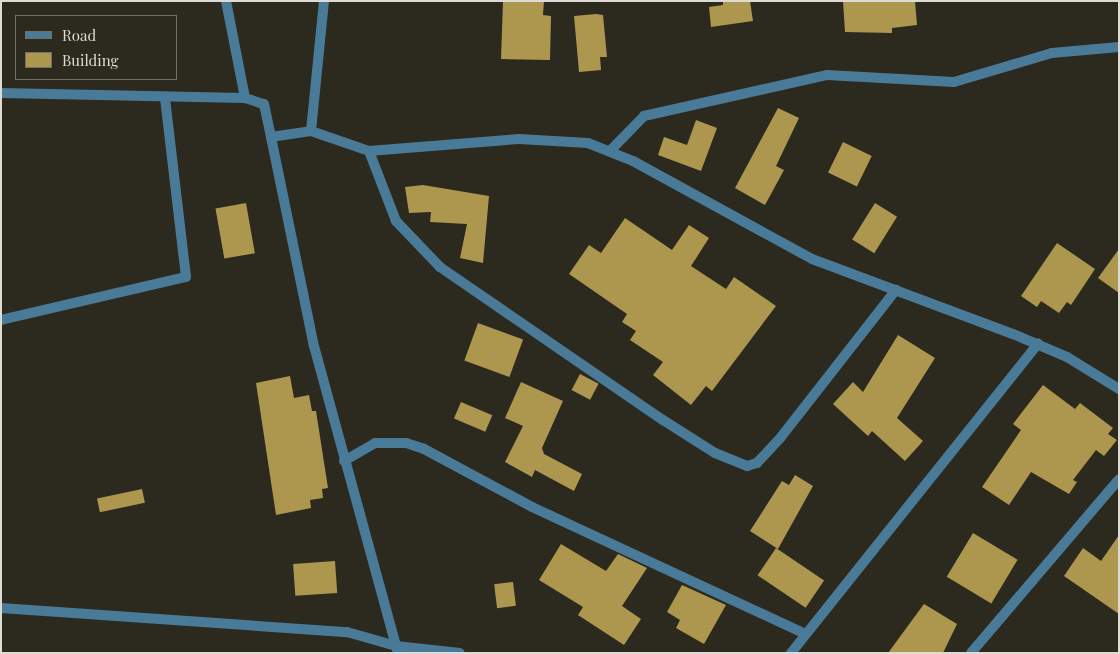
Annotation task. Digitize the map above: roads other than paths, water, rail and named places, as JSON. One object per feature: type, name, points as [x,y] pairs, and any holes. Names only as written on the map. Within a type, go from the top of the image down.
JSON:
[{"type":"street","points":[[226,1],[245,98]]},
{"type":"street","points":[[311,131],[324,1]]},
{"type":"street","points":[[610,150],[644,116],[827,75],[954,82],[1052,53],[1119,47]]},
{"type":"street","points":[[1,93],[245,98],[264,104],[314,346],[397,649]]},
{"type":"street","points":[[1,320],[186,277],[165,97]]},
{"type":"street","points":[[271,137],[311,131],[369,151],[519,139],[588,143],[610,150],[793,250],[1038,344],[1119,389]]},
{"type":"street","points":[[369,151],[396,220],[440,267],[663,420],[715,453],[747,466],[757,463],[780,437],[896,290]]},
{"type":"street","points":[[791,653],[1038,344]]},
{"type":"street","points":[[344,461],[375,443],[406,443],[424,449],[532,507],[806,634]]},
{"type":"street","points":[[971,653],[1119,479]]},
{"type":"street","points":[[1,608],[348,632],[397,649],[460,653]]}]
